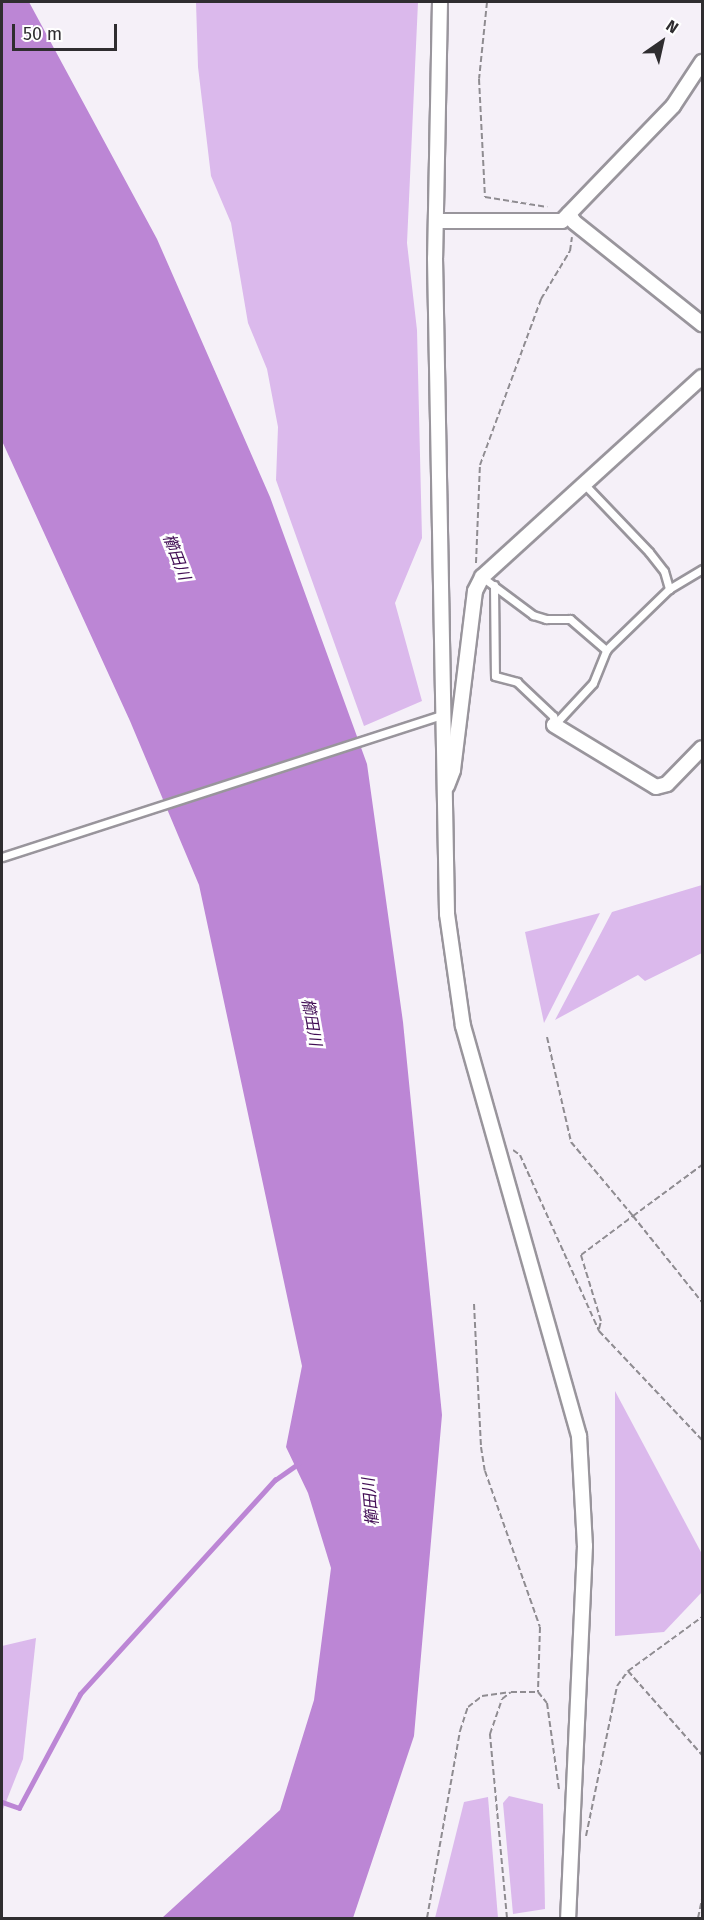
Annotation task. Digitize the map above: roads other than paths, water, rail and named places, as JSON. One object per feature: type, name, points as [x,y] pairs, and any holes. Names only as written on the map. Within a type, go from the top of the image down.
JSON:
[{"type":"street","points":[[440,2],[437,221],[442,714],[447,914],[454,969],[480,1091],[498,1140],[579,1436],[585,1546],[568,1918]]},
{"type":"street","points":[[437,221],[561,221],[572,218],[673,106],[702,62]]},
{"type":"street","points":[[572,218],[702,324]]},
{"type":"street","points":[[444,792],[453,770],[475,591],[484,577],[586,486],[702,377]]},
{"type":"street","points":[[554,725],[656,787],[667,784],[702,748]]},
{"type":"lane","points":[[586,486],[649,552],[664,571],[669,589]]},
{"type":"lane","points":[[554,725],[593,683],[606,650],[669,589],[702,569]]},
{"type":"lane","points":[[484,577],[533,615],[546,620],[570,619],[606,650]]},
{"type":"lane","points":[[484,577],[495,676],[517,682],[553,716],[554,725]]},
{"type":"lane","points":[[2,857],[442,714]]},
{"type":"water","name":"櫛田川","points":[[2,2],[29,2],[157,239],[270,497],[367,764],[403,1022],[442,1415],[414,1736],[353,1918],[162,1918],[280,1810],[314,1700],[331,1568],[308,1493],[286,1447],[302,1366],[199,885],[130,721],[2,441]]},
{"type":"waterway","points":[[2,1802],[19,1808],[80,1694],[275,1480],[298,1464]]}]
